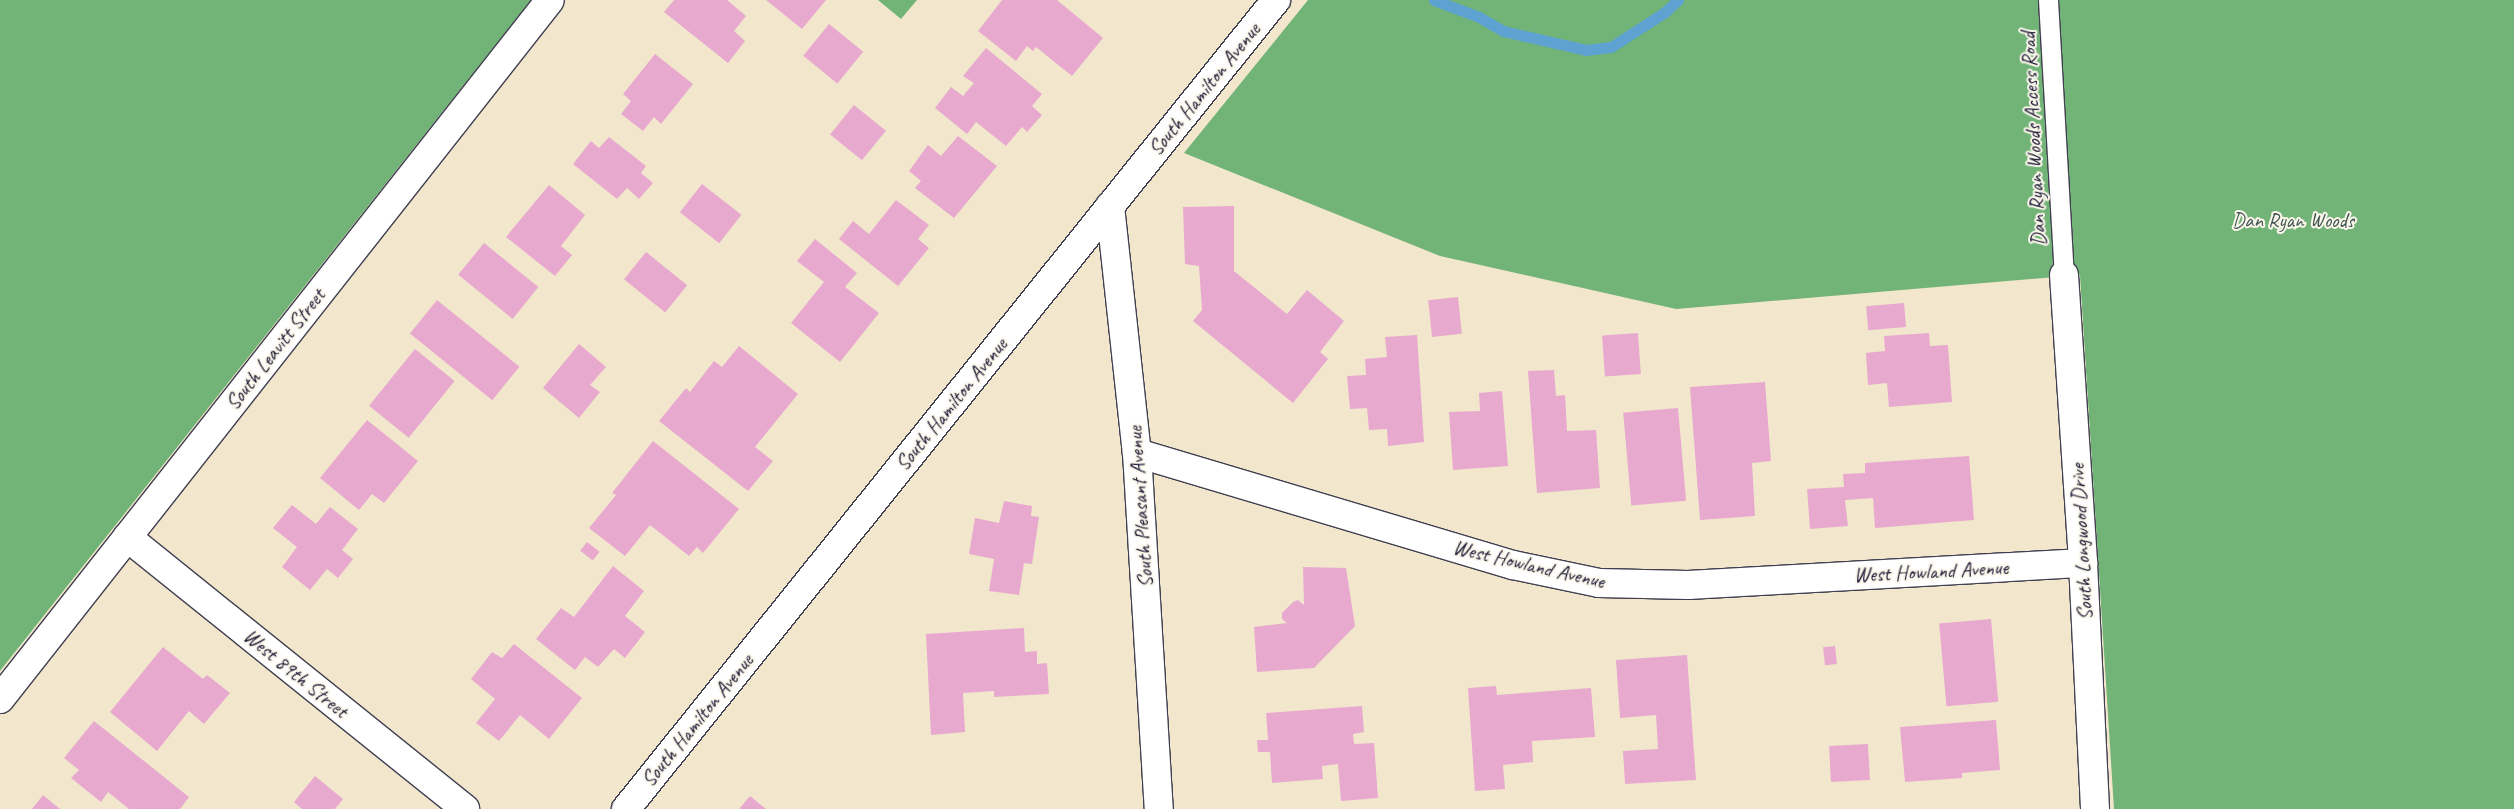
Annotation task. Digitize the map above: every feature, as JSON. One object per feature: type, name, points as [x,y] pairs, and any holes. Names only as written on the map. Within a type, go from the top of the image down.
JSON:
[{"type":"street","name":"South Leavitt Street","points":[[0,699],[550,0]]},
{"type":"street","name":"South Hamilton Avenue","points":[[626,809],[1276,0]]},
{"type":"street","name":"South Pleasant Avenue","points":[[1110,206],[1137,453],[1159,809]]},
{"type":"street","name":"South Longwood Drive","points":[[2064,275],[2083,563],[2095,809]]},
{"type":"street","name":"West Howland Avenue","points":[[1137,453],[1513,565],[1599,583],[1688,585],[2083,563]]},
{"type":"street","name":"West 89th Street","points":[[127,538],[465,809]]},
{"type":"lane","name":"Dan Ryan Woods Access Road","points":[[2048,0],[2064,275]]},
{"type":"green space","points":[[0,0],[531,0],[0,671]]},
{"type":"green space","points":[[878,0],[917,0],[901,19]]},
{"type":"green space","name":"Dan Ryan Woods","points":[[1308,0],[2514,0],[2514,809],[2114,809],[2080,275],[1676,309],[1440,256],[1184,153]]},
{"type":"building","points":[[674,0],[727,0],[746,16],[734,31],[745,41],[728,63],[664,12]]},
{"type":"building","points":[[766,0],[826,0],[802,29]]},
{"type":"building","points":[[1002,0],[1057,0],[1103,38],[1072,76],[1036,47],[1033,51],[1027,46],[1016,61],[978,31]]},
{"type":"building","points":[[829,24],[863,52],[837,84],[803,56]]},
{"type":"building","points":[[986,48],[1042,94],[1032,106],[1042,115],[1027,132],[1022,127],[1006,146],[976,122],[967,134],[935,108],[951,87],[963,96],[974,83],[963,76]]},
{"type":"building","points":[[655,54],[693,84],[661,124],[654,117],[643,131],[621,114],[631,101],[623,94]]},
{"type":"building","points":[[854,105],[886,131],[862,160],[830,135]]},
{"type":"building","points":[[958,136],[997,166],[954,218],[915,188],[921,181],[909,171],[928,145],[941,156]]},
{"type":"building","points":[[609,137],[646,166],[641,173],[653,183],[639,199],[627,188],[617,199],[573,164],[591,141],[599,148]]},
{"type":"building","points":[[702,184],[741,215],[719,243],[680,212]]},
{"type":"building","points":[[549,185],[585,215],[561,246],[572,255],[555,276],[506,237]]},
{"type":"building","points":[[896,200],[929,225],[918,239],[929,248],[898,286],[839,239],[853,221],[869,234]]},
{"type":"building","points":[[1234,206],[1234,271],[1287,314],[1307,290],[1344,321],[1320,352],[1328,359],[1293,403],[1193,321],[1202,310],[1199,266],[1185,264],[1183,207]]},
{"type":"building","points":[[815,239],[857,273],[845,287],[879,313],[840,362],[791,323],[824,282],[797,261]]},
{"type":"building","points":[[484,243],[538,287],[513,319],[458,275]]},
{"type":"building","points":[[646,252],[687,285],[665,313],[624,279]]},
{"type":"building","points":[[1458,297],[1462,334],[1432,337],[1428,300]]},
{"type":"building","points":[[437,300],[519,367],[492,400],[410,333]]},
{"type":"building","points":[[1904,303],[1906,327],[1868,330],[1866,306]]},
{"type":"building","points":[[1638,333],[1641,374],[1605,376],[1602,336]]},
{"type":"building","points":[[1929,333],[1930,346],[1948,345],[1952,402],[1889,407],[1887,383],[1868,385],[1866,353],[1885,351],[1884,336]]},
{"type":"building","points":[[1417,335],[1424,442],[1388,446],[1387,429],[1369,430],[1367,408],[1350,409],[1347,376],[1366,375],[1365,359],[1387,357],[1385,337]]},
{"type":"building","points":[[579,344],[606,367],[590,385],[600,392],[579,418],[543,388]]},
{"type":"building","points":[[739,346],[798,394],[755,447],[773,461],[748,491],[659,421],[686,388],[690,392],[714,361],[722,367]]},
{"type":"building","points":[[415,349],[455,381],[409,438],[369,406]]},
{"type":"building","points":[[1554,370],[1556,396],[1565,395],[1567,431],[1596,430],[1600,488],[1537,493],[1528,371]]},
{"type":"building","points":[[1765,382],[1771,461],[1752,463],[1755,516],[1700,520],[1690,387]]},
{"type":"building","points":[[1502,391],[1508,466],[1453,470],[1449,412],[1480,411],[1479,393]]},
{"type":"building","points":[[1678,408],[1686,501],[1631,505],[1623,413]]},
{"type":"building","points":[[367,420],[418,461],[384,503],[372,494],[359,510],[320,478]]},
{"type":"building","points":[[653,441],[739,509],[703,553],[697,547],[689,556],[650,525],[625,556],[589,528],[616,495],[612,493]]},
{"type":"building","points":[[1969,456],[1974,520],[1875,528],[1873,498],[1845,500],[1848,526],[1810,529],[1807,489],[1844,487],[1843,474],[1865,473],[1865,463]]},
{"type":"building","points":[[1004,501],[1032,506],[1031,516],[1039,517],[1032,564],[1024,563],[1019,595],[989,591],[994,559],[969,554],[975,518],[999,523]]},
{"type":"building","points":[[292,505],[316,524],[330,507],[358,529],[342,550],[353,559],[338,578],[327,569],[310,590],[282,567],[297,547],[273,528]]},
{"type":"building","points":[[587,542],[600,552],[593,561],[580,551]]},
{"type":"building","points":[[613,566],[644,591],[625,616],[645,632],[625,658],[614,649],[598,667],[585,657],[575,670],[536,639],[561,608],[574,617]]},
{"type":"building","points":[[1303,567],[1346,568],[1355,626],[1314,668],[1257,672],[1254,627],[1287,623],[1282,619],[1282,613],[1293,602],[1298,600],[1304,605]]},
{"type":"building","points":[[1991,619],[1998,702],[1946,706],[1939,624]]},
{"type":"building","points":[[1024,628],[1025,652],[1037,651],[1037,664],[1047,663],[1049,694],[994,697],[994,691],[963,693],[965,732],[931,735],[926,634]]},
{"type":"building","points":[[514,644],[582,698],[549,739],[520,715],[499,741],[476,723],[495,699],[471,679],[492,652],[502,658]]},
{"type":"building","points":[[1835,646],[1837,664],[1825,665],[1823,647]]},
{"type":"building","points":[[163,647],[203,679],[207,675],[230,693],[204,724],[189,711],[157,751],[110,712]]},
{"type":"building","points":[[1687,655],[1696,780],[1625,784],[1623,751],[1658,749],[1656,715],[1620,718],[1616,660]]},
{"type":"building","points":[[1496,686],[1497,695],[1591,688],[1595,737],[1532,741],[1533,762],[1503,765],[1505,789],[1475,791],[1468,688]]},
{"type":"building","points":[[1362,706],[1364,732],[1353,734],[1354,744],[1374,743],[1378,798],[1341,801],[1338,764],[1322,766],[1323,779],[1272,783],[1270,752],[1258,752],[1257,740],[1268,740],[1266,713]]},
{"type":"building","points":[[1996,720],[2000,770],[1962,773],[1962,778],[1905,782],[1900,727]]},
{"type":"building","points":[[94,721],[189,797],[180,809],[129,809],[108,792],[101,802],[71,778],[79,770],[64,758]]},
{"type":"building","points":[[1868,744],[1870,780],[1831,782],[1829,746]]},
{"type":"building","points":[[315,776],[343,799],[335,809],[302,809],[294,802]]},
{"type":"building","points":[[43,795],[60,809],[32,809]]},
{"type":"building","points":[[750,796],[766,809],[739,809]]},
{"type":"waterway","points":[[1434,0],[1479,17],[1503,31],[1586,50],[1611,47],[1665,12],[1678,0]]}]
